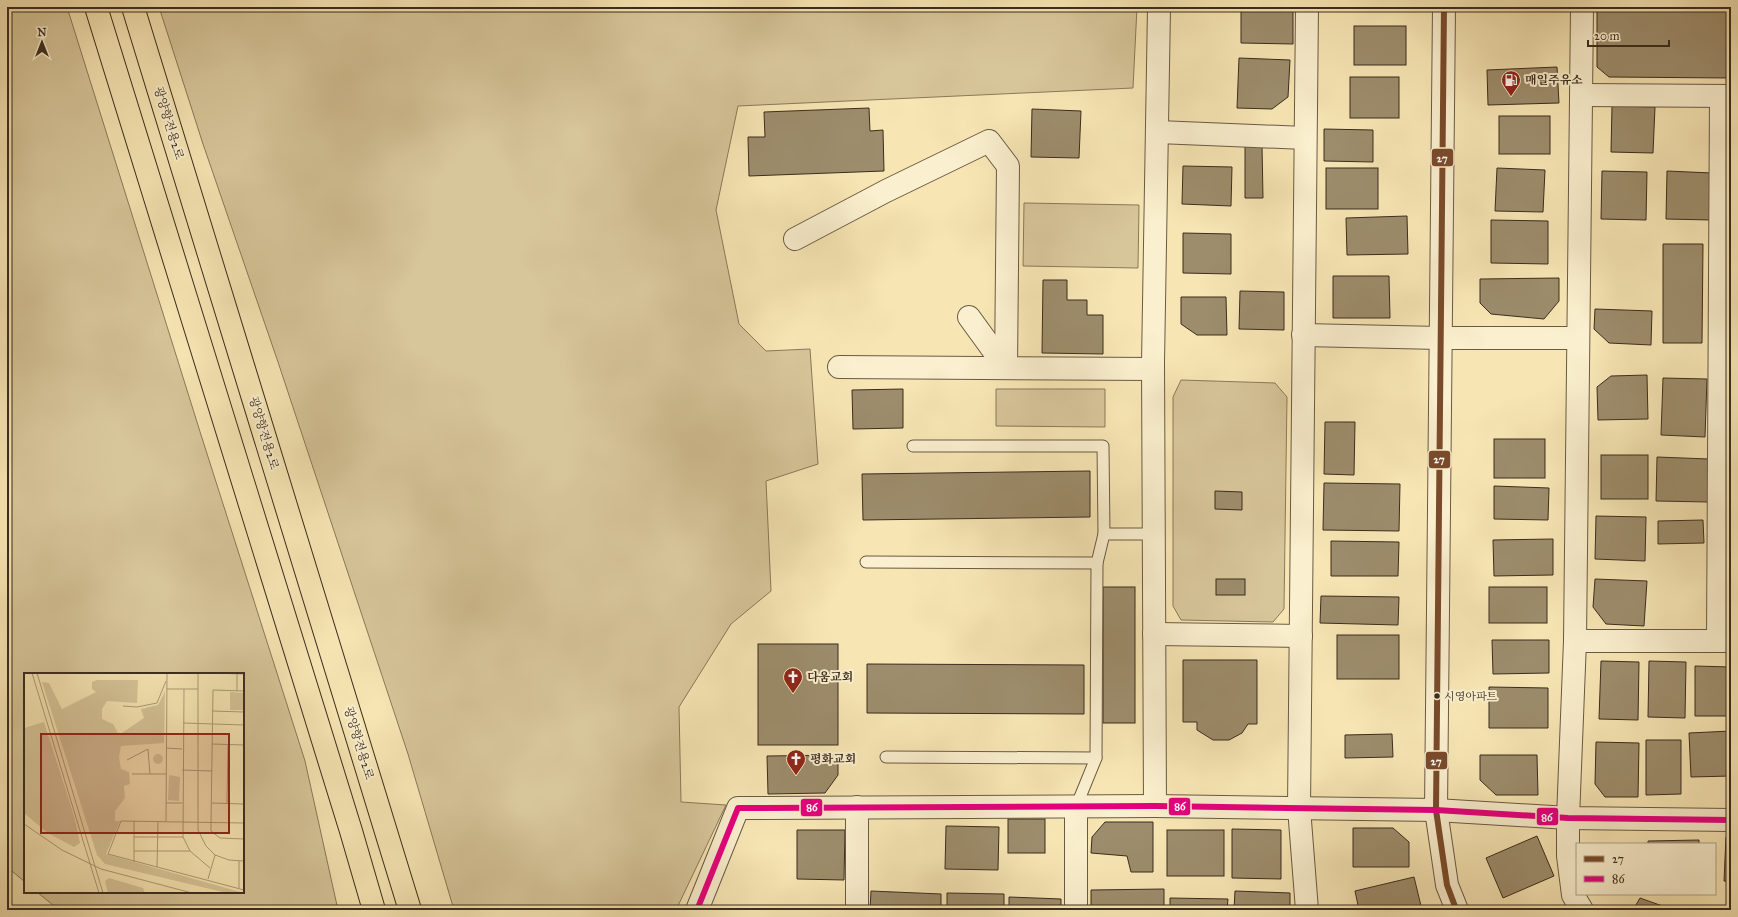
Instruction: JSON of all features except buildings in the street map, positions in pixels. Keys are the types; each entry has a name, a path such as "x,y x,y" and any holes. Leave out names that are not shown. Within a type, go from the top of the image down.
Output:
{"highway":[{"path":"96,7 351,831 374,910"},
{"name":"광양항전용2로","path":"133,7 410,910"}],"street":[{"path":"1155,806 1153,369 1159,7"},
{"path":"1307,7 1302,335 1299,808 1307,910"},
{"path":"1444,7 1436,810 1447,885 1456,910"},
{"path":"1582,7 1575,641 1568,818 1568,856 1573,895 1582,910"},
{"path":"1575,641 1724,641 1726,96 1582,95"},
{"path":"1158,132 1305,138"},
{"path":"795,239 886,191 989,141 1008,166 1006,368"},
{"path":"969,317 1006,368"},
{"path":"1302,335 1440,338 1578,338"},
{"path":"839,367 1153,369"},
{"path":"1154,634 1301,636"},
{"path":"697,910 738,808 1155,806 1436,810 1568,818 1731,820"},
{"path":"857,807 857,910"},
{"path":"1076,807 1076,910"}],"lane":[{"path":"913,446 1103,446 1104,534 1097,563 1096,758 1076,807"},
{"path":"1104,534 1154,534"},
{"path":"866,562 1097,563"},
{"path":"886,758 1096,758"}],"shaded area":[{"path":"7,7 67,7 305,761 338,910 59,910 38,893 244,893 244,673 24,673 24,881 7,867"},
{"path":"159,7 1137,7 1133,88 738,106 716,210 739,324 766,351 810,349 818,464 766,481 771,591 731,624 679,707 681,802 726,805 676,910 454,910 408,754 278,362 203,144"},
{"path":"1024,203 1139,205 1138,268 1023,266"},
{"path":"1181,380 1275,383 1287,397 1284,609 1273,622 1181,620 1173,606 1173,397"},
{"path":"996,389 1105,389 1105,427 996,426"}],"transit line":[{"name":"27","path":"1444,7 1436,810 1447,885 1456,909"},
{"name":"86","path":"697,910 738,808 1155,806 1436,810 1568,818 1731,820"}],"place":[{"name":"매일주유소","path":"1511,97"},
{"name":"다움교회","path":"793,694"},
{"name":"시영아파트","path":"1437,696"},
{"name":"평화교회","path":"796,776"}]}
